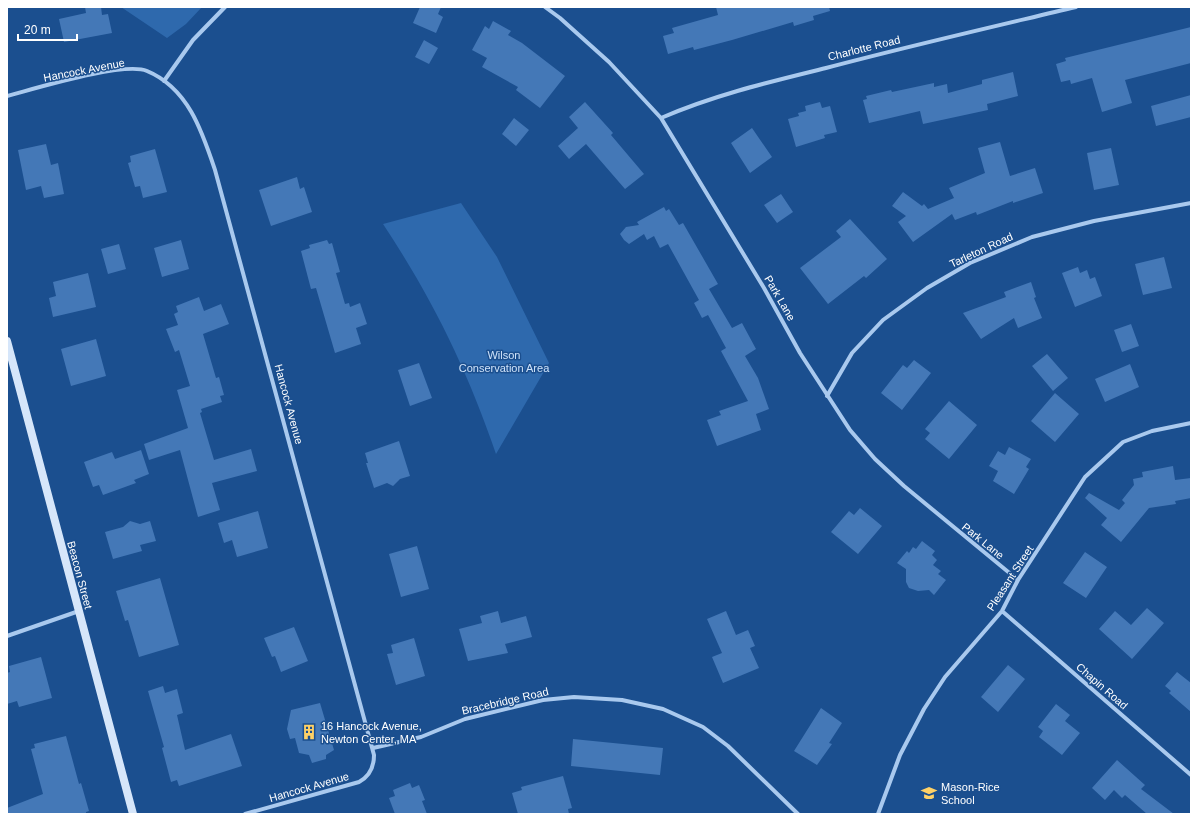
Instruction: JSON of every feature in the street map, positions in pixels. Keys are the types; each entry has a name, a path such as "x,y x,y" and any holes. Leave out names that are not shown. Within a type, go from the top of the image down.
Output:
{"main road":[{"name":"Beacon Street","path":"7,344 133,814"}],"street":[{"path":"164,81 193,40 225,7"},
{"name":"Park Lane","path":"545,7 560,18 609,62 661,118 764,288 827,396 850,430 875,460 936,514 1018,580"},
{"name":"Charlotte Road","path":"661,118 693,104 735,91 909,46 1076,7"},
{"name":"Hancock Avenue","path":"7,96 77,78 124,69 146,70 164,81 179,94 192,114 205,141 220,185 373,748 373,765 368,775 359,782 245,814"},
{"name":"Tarleton Road","path":"827,396 852,353 883,320 927,288 970,263 1039,235 1094,221 1191,203"},
{"name":"Pleasant Street","path":"878,814 900,755 924,709 945,677 1002,611 1018,580 1084,477 1123,442 1152,431 1191,423"},
{"path":"7,636 79,611"},
{"name":"Chapin Road","path":"1002,611 1191,775"},
{"name":"Bracebridge Road","path":"373,748 421,737 464,719 544,700 574,697 622,700 663,709 703,727 728,746 798,814"}],"green space":[{"path":"121,7 202,7 186,24 167,38"},
{"name":"Wilson Conservation Area","path":"461,203 497,257 549,363 496,454 473,393 447,335 417,279 383,224"}],"building":[{"path":"85,7 101,7 102,15 108,14 112,33 64,42 59,19 86,13"},
{"path":"420,7 441,7 438,14 443,17 436,33 413,23"},
{"path":"716,7 829,7 830,11 813,16 814,20 794,26 793,22 694,50 693,47 668,54 663,36 674,33 672,28 718,15"},
{"path":"493,21 511,31 508,35 522,43 565,76 540,108 516,90 518,87 482,67 487,58 472,50 485,26 489,29"},
{"path":"1191,27 1191,63 1125,80 1132,103 1102,112 1092,78 1071,84 1070,80 1061,82 1056,64 1066,61 1065,58"},
{"path":"424,40 438,48 429,64 415,57"},
{"path":"1013,72 1018,96 987,104 988,110 923,124 920,111 869,123 863,100 867,99 866,96 934,83 934,87 947,84 948,93 982,84 982,80"},
{"path":"1191,95 1191,117 1156,126 1151,106"},
{"path":"585,102 613,133 611,135 644,174 625,189 586,144 569,159 558,146 578,128 569,117"},
{"path":"820,102 822,108 830,106 837,132 824,135 825,138 796,147 788,119 799,116 798,113 806,111 805,106"},
{"path":"514,118 529,130 516,146 502,134"},
{"path":"752,128 772,157 750,173 731,143"},
{"path":"1000,142 1010,176 1035,168 1043,193 1013,203 1013,201 977,215 976,212 955,220 952,214 913,242 898,222 906,216 892,206 903,192 922,206 924,204 928,209 954,198 949,188 985,173 978,148"},
{"path":"46,144 51,165 58,163 64,194 44,198 41,186 26,190 18,150"},
{"path":"1111,148 1119,185 1094,190 1087,153"},
{"path":"155,149 167,192 143,198 140,186 135,187 128,163 131,162 130,156"},
{"path":"297,177 300,189 304,187 312,212 271,226 259,190"},
{"path":"781,194 793,212 777,223 764,205"},
{"path":"664,207 666,211 669,209 679,225 683,223 718,284 709,289 732,328 742,323 756,349 745,356 758,378 769,409 756,414 761,430 717,446 707,420 721,415 719,411 748,401 721,351 726,348 708,315 702,318 694,303 699,300 668,244 660,248 654,236 647,240 644,234 629,244 620,234 626,227 639,225 637,222"},
{"path":"850,219 887,259 866,278 864,276 828,304 800,268 841,237 836,231"},
{"path":"181,240 189,269 162,277 154,248"},
{"path":"327,240 329,244 332,243 340,272 336,273 345,304 349,303 350,307 360,303 367,324 356,328 361,344 335,353 316,288 311,289 301,251 310,248 309,245"},
{"path":"119,244 126,269 108,274 101,249"},
{"path":"1164,257 1172,288 1143,295 1135,264"},
{"path":"1078,267 1080,273 1087,270 1090,279 1095,277 1102,296 1075,307 1062,273"},
{"path":"88,273 96,307 53,317 49,298 56,296 53,282"},
{"path":"1031,282 1036,297 1034,298 1042,318 1018,328 1014,318 981,339 963,313 1006,297 1004,292"},
{"path":"199,297 204,311 221,304 229,324 203,334 216,378 219,377 224,395 220,396 222,402 201,409 202,412 200,413 214,460 251,449 257,471 212,483 220,510 198,517 180,450 149,460 144,444 188,428 177,390 190,386 179,350 175,352 166,329 178,325 174,314 178,312 176,306"},
{"path":"1131,324 1139,346 1122,352 1114,330"},
{"path":"96,339 106,376 71,386 61,349"},
{"path":"1047,354 1068,378 1053,391 1032,366"},
{"path":"914,360 931,373 902,410 881,393 903,365 907,368"},
{"path":"419,363 432,398 410,406 398,370"},
{"path":"1130,364 1139,387 1105,402 1095,379"},
{"path":"1055,393 1079,414 1055,442 1031,421"},
{"path":"949,401 977,425 949,459 925,439 930,433 925,429"},
{"path":"399,441 410,476 400,479 393,486 387,483 374,488 366,463 368,463 365,453"},
{"path":"1009,447 1031,459 1026,467 1029,469 1014,494 993,481 998,471 989,466 998,451 1005,455"},
{"path":"141,450 149,474 134,480 136,483 103,495 99,485 93,487 84,462 112,452 115,459"},
{"path":"1173,466 1175,480 1191,478 1191,498 1175,501 1176,504 1149,508 1121,542 1101,525 1107,518 1085,498 1089,493 1119,510 1125,503 1122,500 1134,485 1133,479 1143,477 1142,472"},
{"path":"860,508 882,526 858,554 831,532 849,511 854,515"},
{"path":"258,511 268,548 237,557 232,540 224,543 218,523"},
{"path":"130,521 140,524 150,521 156,541 140,545 142,551 113,559 105,532 123,527"},
{"path":"922,541 935,551 932,555 937,560 933,565 941,571 938,574 946,580 934,595 929,590 918,591 909,588 906,582 906,569 897,563 907,551 909,553 913,547 916,549"},
{"path":"417,546 429,589 401,597 389,554"},
{"path":"1085,552 1107,567 1086,598 1063,583"},
{"path":"160,578 179,645 139,657 128,620 125,621 116,591"},
{"path":"1147,608 1164,623 1132,659 1099,629 1115,611 1131,625"},
{"path":"498,611 501,623 526,616 532,637 505,644 508,653 468,661 459,629 482,623 480,616"},
{"path":"726,611 736,635 748,630 755,646 750,648 759,668 723,683 712,657 722,653 707,619"},
{"path":"294,627 308,661 281,672 275,656 272,657 264,638"},
{"path":"414,638 425,676 396,685 387,654 393,653 391,645"},
{"path":"41,657 52,698 19,707 17,701 7,704 7,673 10,672 9,666"},
{"path":"1008,665 1025,679 998,712 981,697"},
{"path":"1177,672 1191,683 1191,712 1169,693 1171,691 1165,686"},
{"path":"163,686 165,693 177,689 183,713 177,715 185,750 231,734 242,766 179,786 177,780 171,782 162,748 164,747 148,691"},
{"name":"16 Hancock Avenue, Newton Center, MA","path":"320,703 334,750 326,755 326,759 312,763 309,755 299,753 295,738 290,739 287,729 291,710"},
{"path":"1056,704 1070,715 1065,721 1080,733 1062,755 1039,737 1043,731 1038,727"},
{"path":"821,708 842,723 829,743 832,744 817,765 794,751"},
{"path":"66,736 79,784 81,783 89,811 86,812 86,814 7,814 7,808 43,794 31,749 35,748 34,744"},
{"path":"573,739 663,748 660,775 571,766"},
{"path":"1117,760 1145,785 1141,789 1174,814 1147,814 1125,795 1122,798 1114,790 1105,800 1092,788"},
{"path":"563,776 572,808 568,809 569,814 518,814 512,793 522,790 521,787"},
{"path":"410,783 412,788 419,785 425,800 422,801 427,814 395,814 389,798 395,796 393,790"}],"place":[{"name":"16 Hancock Avenue, Newton Center, MA","path":"309,732"},
{"name":"Mason-Rice School","path":"929,793"}]}
